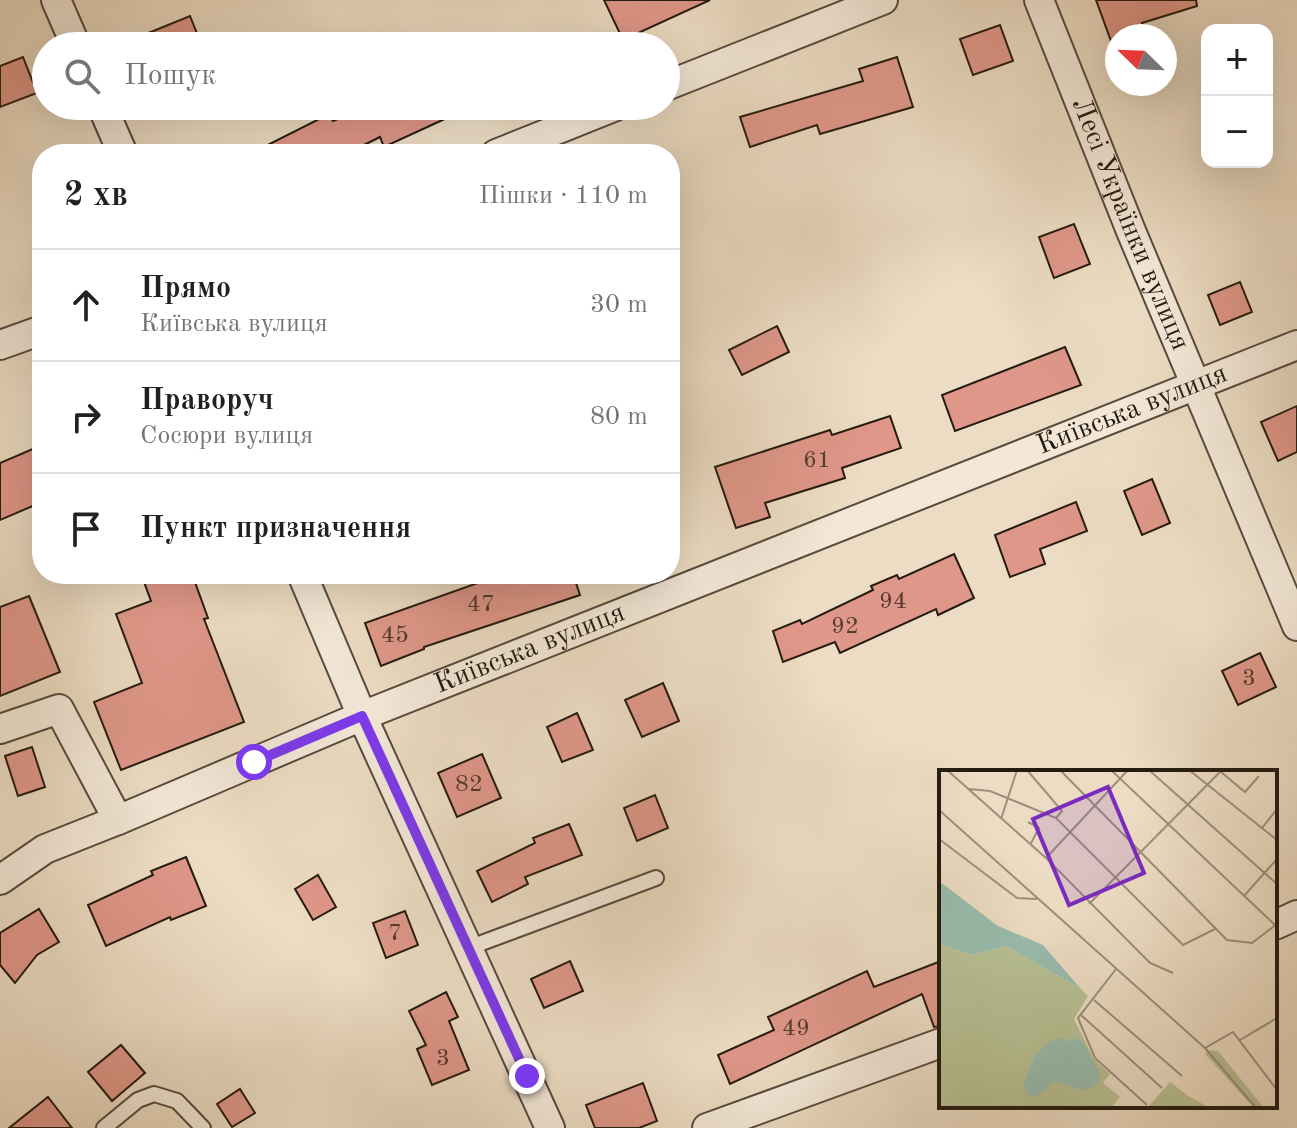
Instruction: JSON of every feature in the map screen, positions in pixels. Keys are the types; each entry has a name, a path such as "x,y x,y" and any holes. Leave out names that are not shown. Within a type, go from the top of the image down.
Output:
{"street":[{"path":"56,0 70,32"},
{"path":"680,80 883,0"},
{"name":"Лесі Українки вулиця","path":"1039,0 1297,626"},
{"path":"108,120 119,144"},
{"path":"521,144 581,120"},
{"path":"0,345 32,334"},
{"name":"Київська вулиця","path":"0,880 45,849 362,716 1297,345"},
{"path":"306,584 362,716 550,1128"},
{"path":"0,729 59,709 118,820"},
{"path":"1277,924 1297,915"},
{"path":"707,1128 939,1044"}],"lane":[{"path":"468,948 656,878"},
{"path":"104,1128 138,1100 154,1094 177,1101 203,1128"}],"building":[{"path":"604,0 710,0 640,32 619,32"},
{"path":"1096,0 1196,0 1197,6 1142,24 1105,25"},
{"path":"190,16 196,32 151,32"},
{"path":"1000,25 1013,61 973,75 960,39"},
{"path":"23,57 32,80 32,95 0,107 0,66"},
{"path":"897,57 913,107 820,134 817,125 750,147 740,117 863,81 859,69"},
{"path":"317,120 443,120 391,144 383,144 380,137 366,144 270,144"},
{"path":"1074,224 1090,264 1054,278 1039,237"},
{"path":"1240,282 1252,312 1220,325 1208,295"},
{"path":"777,326 789,352 742,375 729,350"},
{"path":"1065,347 1081,385 955,431 942,395"},
{"path":"1297,406 1297,452 1278,461 1261,422"},
{"path":"890,416 901,448 842,468 845,478 765,503 770,517 736,528 715,467 830,430 832,435"},
{"path":"32,449 32,506 0,520 0,463"},
{"path":"1152,479 1170,523 1142,535 1124,491"},
{"path":"1076,502 1087,531 1040,549 1045,564 1010,577 995,535"},
{"path":"954,554 974,598 938,615 936,609 840,653 835,642 783,662 773,631 800,620 802,624 873,590 871,586 897,575 899,579"},
{"path":"145,584 196,584 208,618 204,619 244,722 121,770 94,702 142,683 116,614 151,601"},
{"path":"475,584 576,584 580,595 424,647 381,666 365,623"},
{"path":"29,596 60,672 0,696 0,607"},
{"path":"1260,653 1276,687 1238,705 1222,671"},
{"path":"663,683 679,721 642,737 625,700"},
{"path":"577,713 593,750 562,762 547,727"},
{"path":"32,747 45,787 18,796 5,756"},
{"path":"482,754 501,798 457,817 438,773"},
{"path":"655,795 668,828 637,841 624,808"},
{"path":"569,824 582,855 525,877 528,884 492,902 477,871 535,843 533,838"},
{"path":"186,857 206,906 171,920 170,917 106,946 88,905 153,875 151,871"},
{"path":"318,875 336,907 313,920 295,889"},
{"path":"39,909 59,942 37,955 15,983 0,965 0,933"},
{"path":"405,911 418,945 386,958 373,923"},
{"path":"570,961 583,991 544,1008 531,979"},
{"path":"939,962 939,1026 934,1027 922,994 730,1084 718,1055 774,1030 768,1017 867,971 874,987"},
{"path":"446,992 458,1017 449,1021 469,1070 432,1085 417,1049 426,1045 409,1011"},
{"path":"121,1045 145,1073 112,1101 88,1072"},
{"path":"643,1083 657,1121 639,1128 595,1128 586,1105"},
{"path":"240,1089 255,1113 232,1127 217,1104"},
{"path":"48,1097 72,1128 9,1128"}],"route":[{"path":"254,762 362,716 527,1076"}]}
